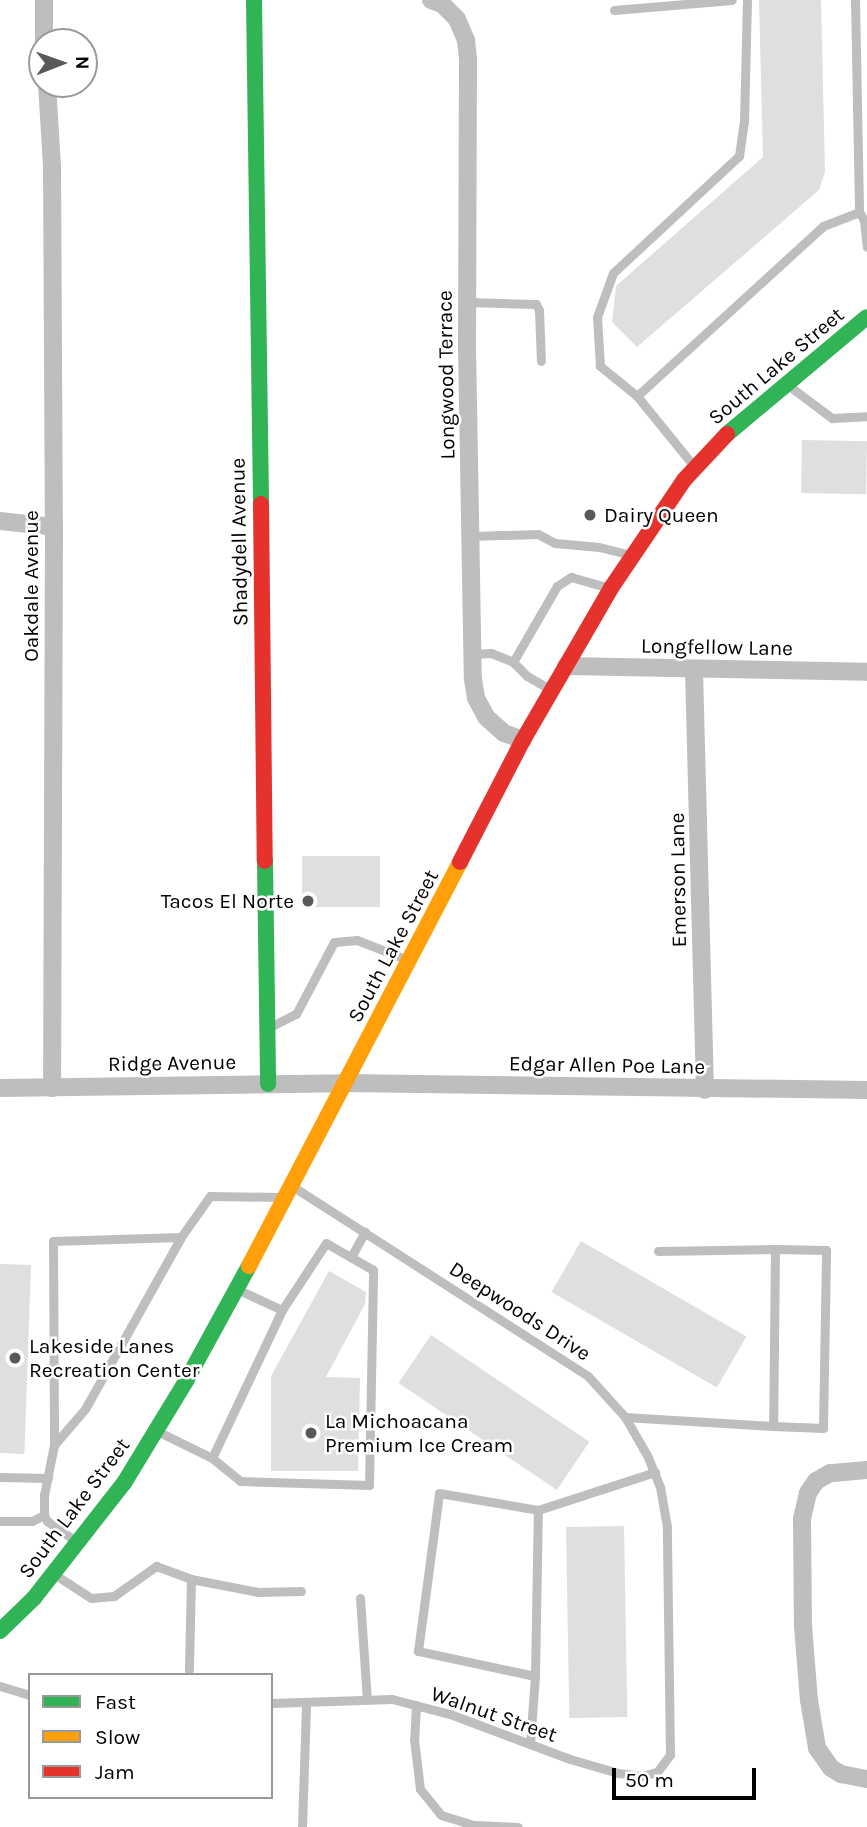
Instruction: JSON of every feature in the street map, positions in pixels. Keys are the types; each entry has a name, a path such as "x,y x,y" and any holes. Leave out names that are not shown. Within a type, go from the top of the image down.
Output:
{"main road":[{"name":"Shadydell Avenue","path":"254,0 268,1084"},
{"name":"South Lake Street","path":"0,1631 34,1598 79,1543 124,1483 157,1430 289,1192 523,740 632,556 696,467 735,425 867,317"}],"street":[{"path":"44,0 44,28"},
{"name":"Longwood Terrace","path":"431,0 442,4 457,19 466,40 471,536 473,654 477,698 486,717 504,733 523,740"},
{"name":"Oakdale Avenue","path":"48,98 52,165 54,527 52,1088"},
{"path":"0,521 54,527"},
{"name":"Longfellow Lane","path":"566,666 867,672"},
{"name":"Emerson Lane","path":"694,670 705,1090"},
{"name":"Ridge Avenue","path":"0,1088 345,1083"},
{"name":"Edgar Allen Poe Lane","path":"345,1083 705,1090 867,1090"},
{"path":"867,1470 830,1473 816,1481 808,1493 802,1518 803,1626 809,1700 817,1748 831,1768 849,1776 867,1779"}],"lane":[{"path":"614,10 732,0"},
{"path":"696,467 637,396 600,366 597,317 613,272 739,156 744,122 747,0"},
{"path":"856,0 863,218 867,247"},
{"path":"637,396 823,226 863,218"},
{"path":"468,302 536,304 539,310 541,362"},
{"path":"785,383 832,418 867,416"},
{"path":"471,536 538,534 555,543 599,547 632,556"},
{"path":"513,662 557,586 570,577 611,588"},
{"path":"473,654 491,653 513,662 527,676 552,690"},
{"path":"267,1028 296,1014 334,942 356,940 409,960"},
{"path":"54,1445 85,1409 181,1237 210,1196 289,1192"},
{"name":"Deepwoods Drive","path":"289,1192 365,1232 588,1376 625,1417 654,1472 667,1527 670,1730"},
{"path":"351,1258 365,1232"},
{"path":"79,1543 47,1521 44,1515 54,1445 52,1241 181,1237"},
{"path":"157,1430 212,1458 240,1481 369,1485 373,1270 326,1243 282,1310 212,1458"},
{"path":"773,1426 775,1249"},
{"path":"625,1417 823,1428 826,1250 658,1251"},
{"path":"237,1289 282,1310"},
{"path":"535,1676 418,1651 439,1493 538,1510 654,1472"},
{"path":"0,1477 48,1478"},
{"path":"530,1744 535,1676 538,1510"},
{"path":"0,1521 32,1521 44,1515"},
{"path":"53,1573 91,1598 114,1596 156,1566 191,1579 258,1592 301,1591"},
{"path":"189,1670 191,1579"},
{"path":"360,1598 367,1700"},
{"path":"0,1686 28,1694"},
{"name":"Walnut Street","path":"273,1703 392,1699 450,1714 618,1773 642,1776 663,1768 670,1755 670,1730"},
{"path":"302,1827 306,1704"},
{"path":"416,1705 414,1740 421,1789 442,1815 473,1825 518,1827"}],"building":[{"path":"759,0 821,0 825,172 819,190 637,347 612,322 616,286 763,157"},
{"path":"802,440 867,441 866,494 801,493"},
{"path":"302,856 380,856 380,907 302,907"},
{"path":"581,1241 746,1336 717,1388 552,1292"},
{"name":"Lakeside Lanes Recreation Center","path":"0,1264 31,1265 24,1454 0,1453"},
{"path":"329,1271 366,1292 365,1304 326,1377 360,1378 358,1471 271,1471 271,1376"},
{"path":"431,1335 589,1442 557,1490 399,1383"},
{"path":"624,1526 627,1717 569,1718 566,1527"}],"traffic: fast":[{"path":"254,0 261,504"},
{"path":"727,434 867,317"},
{"path":"265,861 268,1084"},
{"path":"0,1631 34,1598 124,1483 186,1381 249,1266"}],"traffic: slow":[{"path":"249,1266 460,862"}],"traffic: jam":[{"path":"460,862 523,740 611,588 684,480 727,434"},
{"path":"261,504 265,861"}],"place":[{"name":"Dairy Queen","path":"590,515"},
{"name":"Tacos El Norte","path":"308,901"},
{"name":"Lakeside Lanes Recreation Center","path":"15,1358"},
{"name":"La Michoacana Premium Ice Cream","path":"311,1433"}]}
